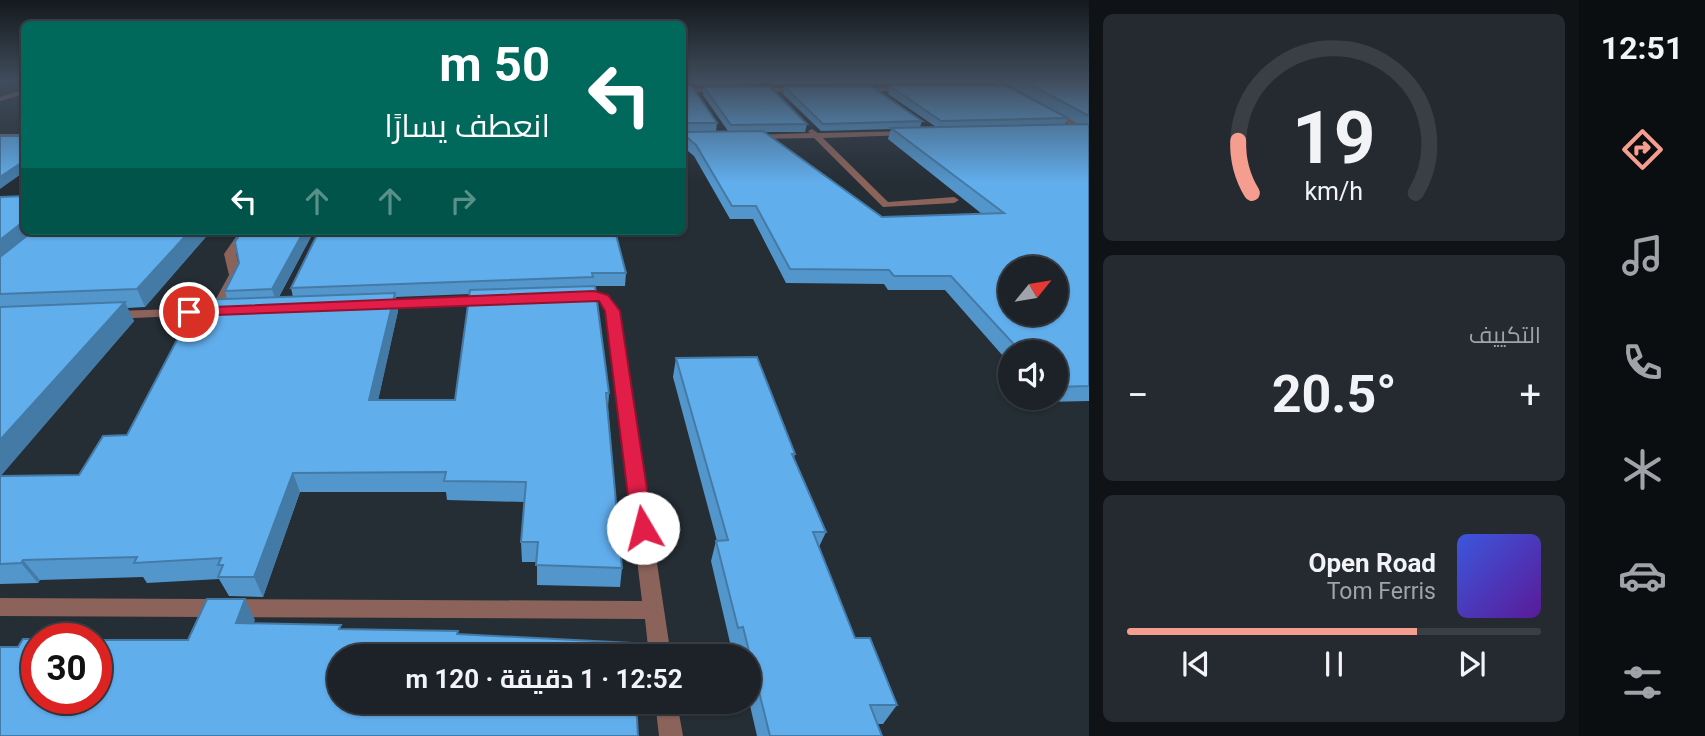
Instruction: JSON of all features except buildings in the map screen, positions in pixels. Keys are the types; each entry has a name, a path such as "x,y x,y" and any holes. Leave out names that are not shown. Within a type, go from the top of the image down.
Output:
{"street":[{"path":"1055,114 1087,131"},
{"path":"807,126 886,205 954,200"},
{"path":"1057,130 1087,131"},
{"path":"739,137 922,133"},
{"path":"0,136 21,136"},
{"path":"94,316 223,311 235,275 230,254 242,235"},
{"path":"566,297 604,298 612,311 658,644"},
{"path":"363,305 498,300"},
{"path":"0,607 654,610"},
{"path":"668,714 671,736"}],"route":[{"path":"189,312 594,296 604,298 612,311 643,528"}]}
